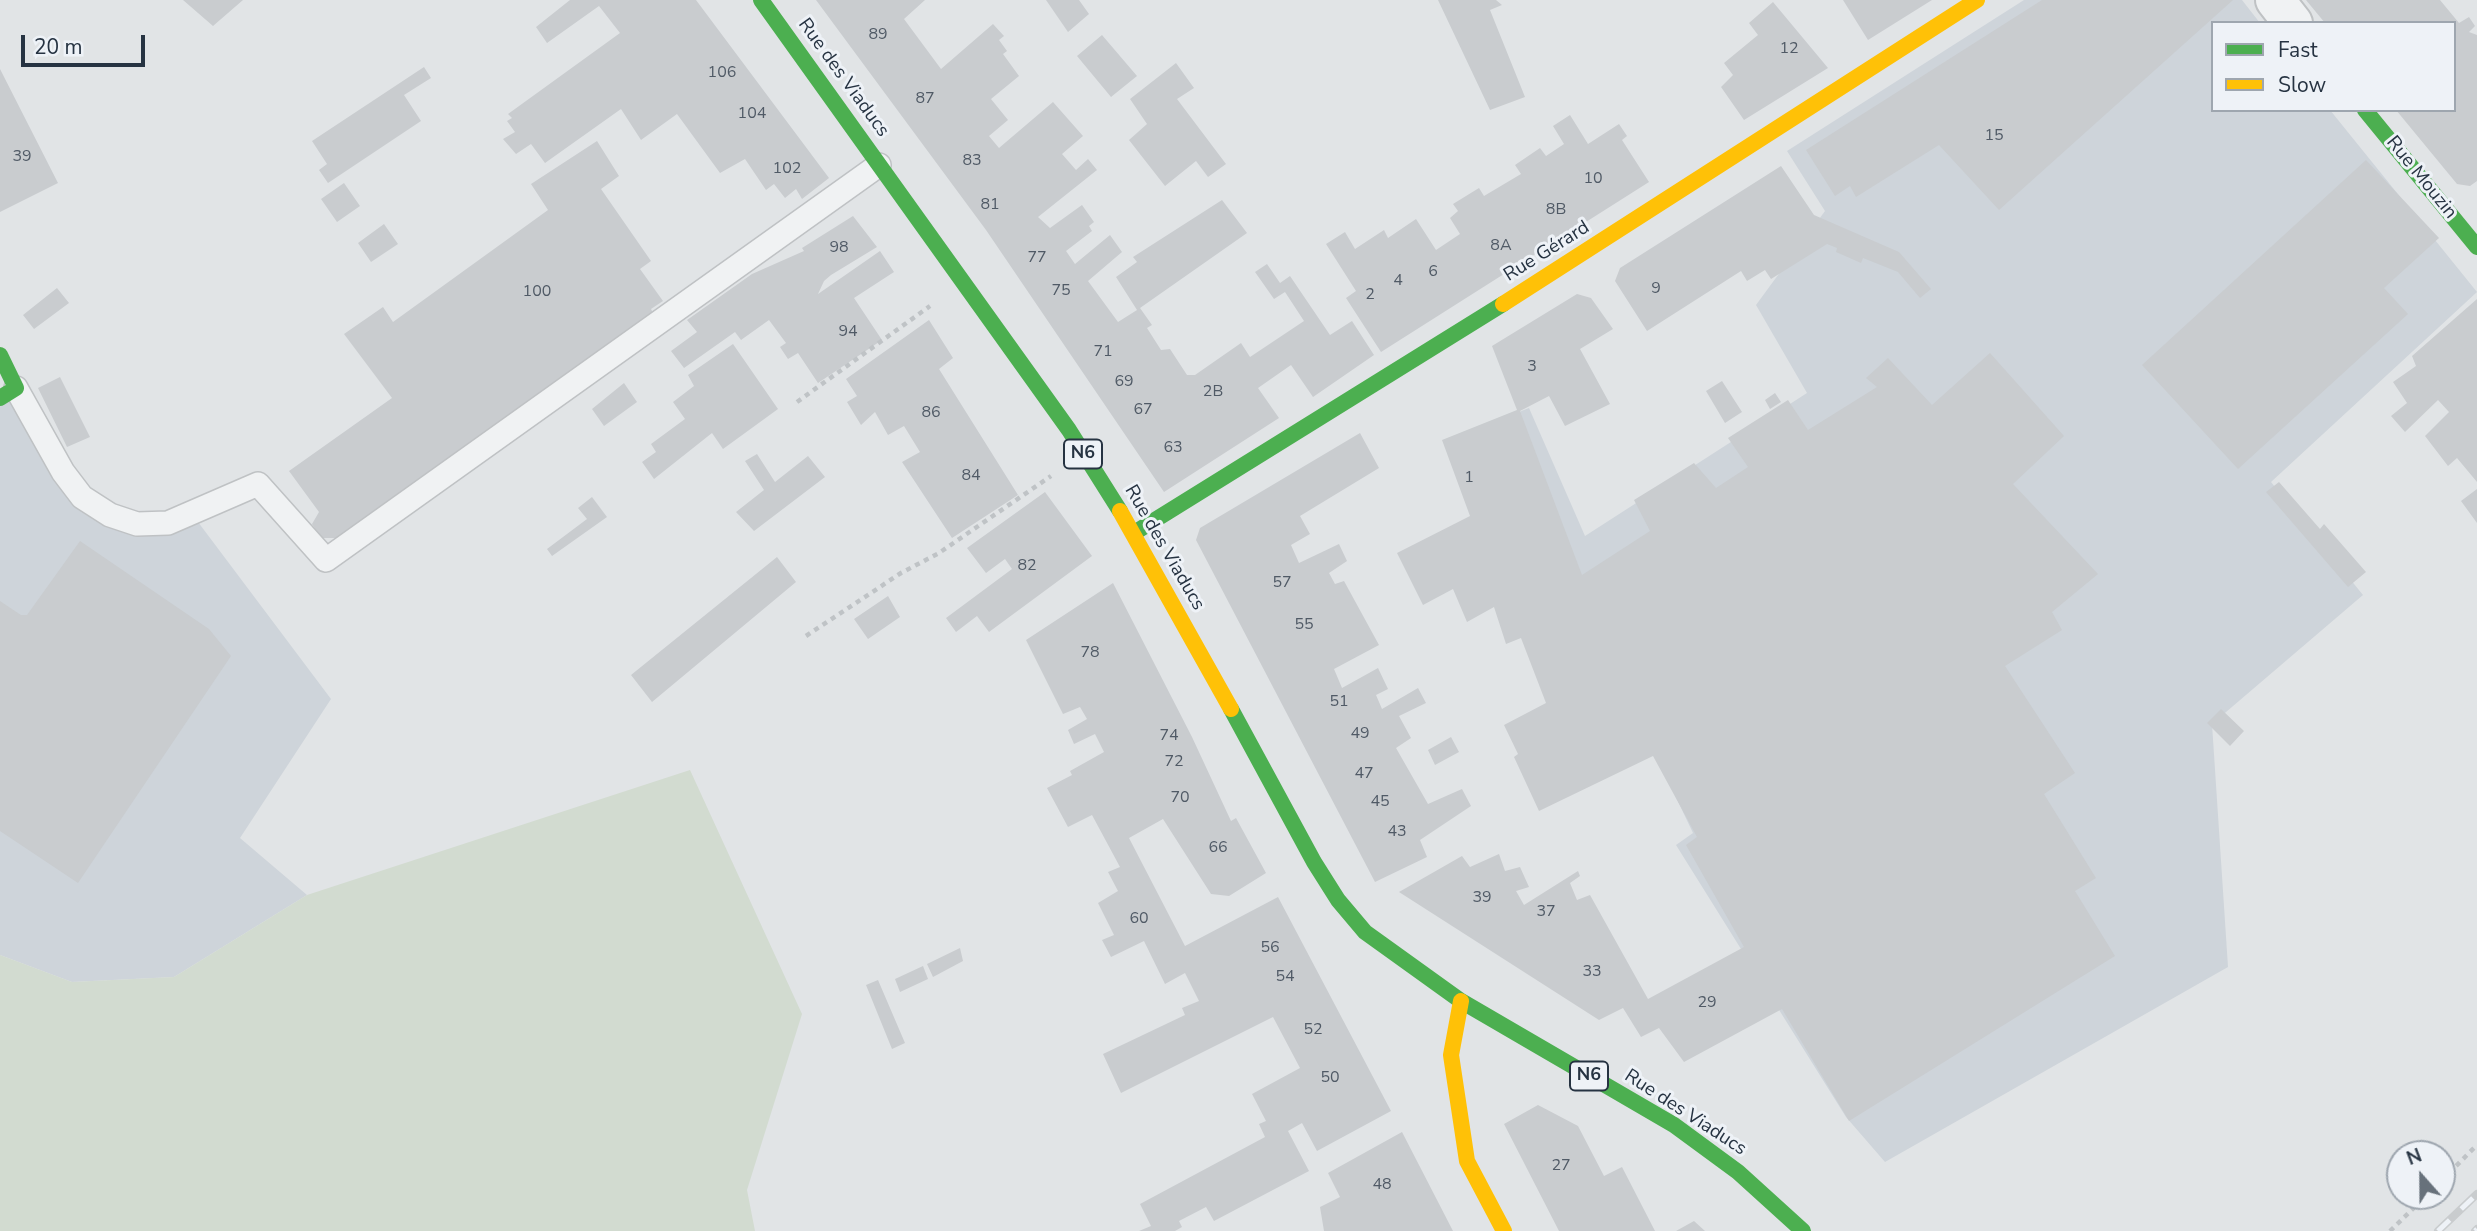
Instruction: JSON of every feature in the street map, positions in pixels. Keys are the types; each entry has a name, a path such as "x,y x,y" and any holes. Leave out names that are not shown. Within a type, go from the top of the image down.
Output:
{"main road":[{"name":"Rue des Viaducs","path":"761,0 964,282 1083,454 1134,533 1314,862 1338,900 1365,932 1461,1001 1674,1125 1738,1172 1803,1231"},
{"name":"Rue Gérard","path":"1134,533 1590,250 1977,0"},
{"name":"Rue Mouzin","path":"2367,112 2477,247"},
{"path":"0,355 8,393"},
{"path":"1461,1001 1451,1055 1468,1161 1504,1231"}],"street":[{"path":"2275,0 2292,21"}],"lane":[{"path":"8,393 82,497 110,515 137,524 168,523 258,484 326,560 879,165"}],"path":[{"path":"797,402 964,282"},
{"path":"806,636 901,573 939,553 1083,454"},
{"path":"2456,1166 2477,1145"},
{"path":"2390,1231 2412,1210"}],"shaded area":[{"path":"2024,0 2242,0 2258,21 2211,21 2211,112 2332,112 2477,292 2271,482 2363,595 2212,724 2228,967 1885,1162 1846,1117 1676,845 1693,833 1643,728 1468,432 1529,408 1585,536 1807,393 1756,305 1825,211 1787,151"},
{"path":"0,398 28,410 110,515 192,514 331,699 240,838 307,895 174,977 72,982 0,955"},
{"path":"690,770 802,1014 747,1190 755,1231 0,1231 0,955 72,982 174,977 307,895"}],"building":[{"path":"183,0 243,0 213,26"},
{"path":"570,0 696,0 829,178 802,199 796,189 785,198 774,184 766,190 745,159 720,173 677,114 641,140 621,109 545,163 531,144 516,154 503,139 515,132 507,121 512,118 508,114 620,33 599,6 547,43 536,27"},
{"path":"816,0 925,0 904,19 941,69 993,24 1004,36 999,40 1007,51 1003,54 1019,76 991,99 1008,120 989,136 999,148 1053,102 1083,136 1062,154 1076,170 1088,159 1097,170 1038,217 1050,228 1082,205 1094,222 1089,226 1092,231 1066,251 1075,264 1110,235 1122,252 1088,281 1118,322 1137,310 1116,277 1137,262 1133,257 1222,200 1247,233 1140,308 1152,325 1147,328 1161,350 1170,349 1187,375 1195,375 1241,343 1250,357 1304,321 1285,292 1274,299 1255,272 1267,264 1280,283 1290,276 1330,335 1352,321 1374,355 1313,397 1291,365 1258,388 1279,418 1164,492 986,230"},
{"path":"1046,0 1079,0 1089,14 1068,32"},
{"path":"1438,0 1496,0 1502,5 1490,10 1525,97 1490,110"},
{"path":"1843,0 1932,0 1868,40"},
{"path":"2042,0 2233,0 1999,210 1939,145 1856,197 1850,186 1835,196 1806,150"},
{"path":"2306,0 2440,0 2459,23 2469,17 2475,26 2469,32 2477,35 2477,181 2470,186 2457,184 2398,112 2456,112 2456,21 2323,21"},
{"path":"1773,2 1828,68 1744,120 1721,87 1733,75 1724,63 1758,35 1749,23"},
{"path":"1102,35 1137,76 1111,97 1077,56"},
{"path":"1176,63 1194,88 1177,99 1226,164 1208,177 1196,161 1165,186 1129,140 1147,124 1130,99"},
{"path":"424,67 431,78 404,95 421,121 328,183 319,170 327,164 312,141"},
{"path":"0,69 58,183 0,212"},
{"path":"1570,115 1588,144 1619,124 1627,136 1622,140 1649,182 1381,352 1346,298 1356,291 1326,244 1345,232 1355,249 1384,230 1388,238 1416,219 1436,250 1460,234 1450,218 1458,211 1453,204 1479,188 1484,196 1521,174 1515,165 1540,148 1546,156 1564,144 1553,126"},
{"path":"597,141 619,176 601,189 651,261 640,269 663,301 651,309 653,313 337,538 321,538 312,524 319,512 289,471 392,398 344,334 383,307 393,322 548,210 531,184"},
{"path":"2366,160 2439,238 2384,288 2408,314 2238,469 2142,365"},
{"path":"1781,166 1814,215 1899,252 1931,289 1920,298 1898,272 1863,258 1861,263 1836,252 1837,248 1827,244 1771,279 1765,270 1747,281 1741,271 1647,331 1615,281 1620,268"},
{"path":"344,183 360,206 337,222 321,199"},
{"path":"853,216 877,247 831,275 824,281 818,294 880,251 894,272 854,298 882,340 818,383 798,353 788,359 780,347 786,343 769,320 741,340 735,332 684,368 671,351 697,332 687,320 752,274 804,251 802,248"},
{"path":"384,224 398,244 371,262 358,243"},
{"path":"57,288 69,303 34,329 23,315"},
{"path":"1577,294 1591,298 1613,329 1580,349 1610,404 1565,426 1549,396 1520,411 1582,575 1650,531 1634,500 1694,463 1716,488 1748,467 1728,438 1788,400 1808,430 1877,387 1866,378 1888,358 1932,405 1990,353 2064,436 2013,484 2098,574 2052,612 2062,630 2005,666 2075,773 2044,794 2096,878 2075,891 2115,956 1849,1121 1782,1009 1684,1062 1659,1028 1641,1037 1623,1008 1599,1020 1399,892 1462,856 1470,867 1499,854 1505,871 1520,867 1529,887 1516,891 1524,905 1578,871 1580,876 1570,883 1577,900 1590,895 1648,999 1744,947 1686,845 1697,837 1653,756 1539,811 1514,757 1518,754 1504,725 1546,703 1521,638 1506,644 1494,607 1467,622 1453,589 1423,605 1397,553 1470,516 1442,440 1517,410 1492,346"},
{"path":"2477,299 2477,482 2457,458 2448,466 2425,436 2449,412 2438,400 2405,432 2391,416 2407,403 2393,382 2416,366 2412,356"},
{"path":"929,320 953,358 939,369 1018,495 952,538 902,462 920,452 904,426 888,435 875,412 861,425 847,402 857,396 846,379"},
{"path":"733,344 778,409 723,449 712,433 654,479 642,462 656,452 651,444 685,419 673,402 694,386 688,375"},
{"path":"60,377 90,437 67,447 38,388"},
{"path":"1722,381 1742,412 1725,423 1706,391"},
{"path":"624,383 637,402 604,426 592,409"},
{"path":"1775,393 1781,402 1770,409 1765,400"},
{"path":"1360,433 1379,468 1300,516 1310,534 1291,545 1299,563 1339,544 1347,561 1329,573 1335,584 1344,581 1379,645 1334,669 1342,688 1378,668 1388,689 1376,695 1382,709 1418,688 1426,703 1399,716 1411,738 1396,748 1428,804 1462,789 1471,806 1420,840 1427,857 1375,882 1196,540 1200,528"},
{"path":"757,454 775,482 808,456 825,477 754,531 736,512 764,490 745,461"},
{"path":"2279,482 2320,529 2324,524 2366,572 2348,587 2266,492"},
{"path":"2477,489 2477,523 2461,501"},
{"path":"1045,492 1092,556 989,632 977,616 956,632 946,618 1012,569 1005,559 986,573 967,548"},
{"path":"592,497 607,517 552,556 547,549 587,519 578,508"},
{"path":"80,541 209,629 231,656 78,883 0,831 0,601 21,615 27,615"},
{"path":"777,557 796,582 652,702 631,675"},
{"path":"1113,583 1192,737 1231,821 1236,818 1266,873 1229,896 1211,894 1163,819 1129,838 1185,946 1278,897 1391,1111 1317,1151 1302,1123 1288,1131 1309,1171 1214,1221 1206,1207 1179,1221 1182,1227 1175,1231 1139,1231 1151,1226 1140,1204 1265,1137 1259,1124 1266,1121 1252,1094 1300,1068 1273,1017 1121,1093 1103,1054 1185,1015 1182,1008 1199,1001 1185,973 1165,984 1144,941 1111,957 1102,940 1114,935 1098,903 1118,891 1108,872 1120,867 1092,815 1068,827 1047,788 1072,775 1070,771 1104,752 1095,734 1074,744 1068,730 1087,719 1080,707 1063,714 1026,640"},
{"path":"888,596 900,617 868,639 854,619"},
{"path":"2221,709 2244,731 2230,746 2207,723"},
{"path":"1451,737 1459,752 1435,765 1428,750"},
{"path":"960,948 963,961 933,977 927,964"},
{"path":"923,966 928,979 900,992 895,979"},
{"path":"878,980 905,1043 892,1049 866,985"},
{"path":"1538,1105 1578,1126 1604,1176 1622,1167 1655,1231 1559,1231 1504,1124"},
{"path":"1402,1132 1453,1231 1324,1231 1320,1207 1340,1197 1328,1173"},
{"path":"1694,1221 1705,1231 1676,1231"}],"railway":[{"path":"2438,1231 2477,1194"}],"traffic: fast":[{"path":"761,0 1069,430 1120,511"},
{"path":"2367,112 2477,247"},
{"path":"1134,533 1503,304"},
{"path":"0,355 16,388 0,398"},
{"path":"1231,709 1314,862 1338,900 1365,932 1461,1001 1674,1125 1738,1172 1803,1231"}],"traffic: slow":[{"path":"1503,304 1977,0"},
{"path":"1120,511 1231,709"},
{"path":"1461,1001 1451,1055 1467,1161 1504,1231"}]}
